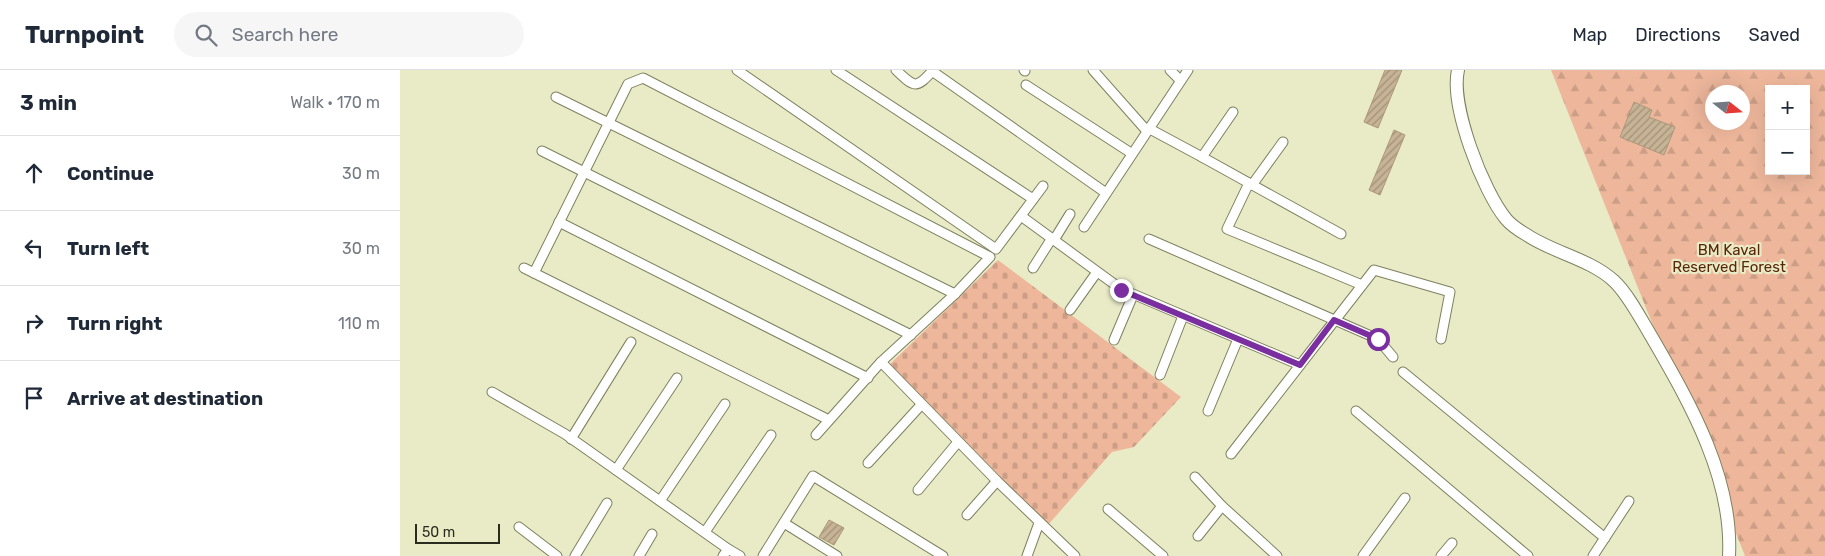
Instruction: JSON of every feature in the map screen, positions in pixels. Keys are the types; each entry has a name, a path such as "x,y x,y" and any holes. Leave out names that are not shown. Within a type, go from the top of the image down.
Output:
{"main road":[{"path":"1458,70 1460,111 1472,154 1492,197 1507,220 1528,236 1583,262 1614,281 1640,316 1664,359 1700,426 1718,478 1727,521 1729,556"}],"street":[{"path":"737,70 996,249 1042,186"},
{"path":"836,70 1033,199"},
{"path":"896,70 909,82 918,85 933,70 1106,193"},
{"path":"1093,70 1147,129 1202,157 1340,234"},
{"path":"1170,70 1180,80"},
{"path":"1084,227 1147,129 1188,70"},
{"path":"534,273 628,84 643,78 990,257 955,294 882,362 816,435"},
{"path":"1026,85 1132,153"},
{"path":"556,97 955,294"},
{"path":"1202,157 1233,112"},
{"path":"1283,142 1251,184 1227,229 1362,285"},
{"path":"542,152 911,335"},
{"path":"1033,268 1070,214"},
{"path":"1021,216 1121,290 1300,365"},
{"path":"559,222 868,378"},
{"path":"1149,240 1378,339 1393,357"},
{"path":"524,268 830,420"},
{"path":"1231,454 1374,270 1450,292 1441,339"},
{"path":"1070,310 1097,272"},
{"path":"1114,340 1134,295"},
{"path":"1160,375 1183,316"},
{"path":"1208,411 1238,339"},
{"path":"571,439 631,342"},
{"path":"882,362 958,442 1075,556"},
{"path":"1403,372 1605,538"},
{"path":"616,470 676,378"},
{"path":"492,392 571,439 705,532 725,552 740,556"},
{"path":"660,501 725,404"},
{"path":"868,463 921,404"},
{"path":"1356,411 1528,556"},
{"path":"705,532 771,435"},
{"path":"918,490 958,442"},
{"path":"763,556 813,476 943,556"},
{"path":"1195,476 1222,506 1277,556"},
{"path":"967,516 997,481"},
{"path":"1363,556 1404,498"},
{"path":"1593,556 1629,501"},
{"path":"575,556 608,504"},
{"path":"1198,536 1222,506"},
{"path":"1108,509 1163,556"},
{"path":"784,523 838,556"},
{"path":"1026,556 1040,523"},
{"path":"519,527 557,556"},
{"path":"639,556 652,534"},
{"path":"1441,556 1452,543"}],"green space":[{"name":"BM Kaval Reserved Forest","path":"1551,70 1825,70 1825,556 1745,556"},
{"path":"998,260 1181,397 1134,447 1112,452 1048,525 890,364"}],"building":[{"path":"1385,70 1402,70 1378,128 1364,122"},
{"path":"1634,102 1652,110 1649,117 1675,127 1664,155 1620,137"},
{"path":"1394,130 1405,135 1380,195 1369,190"},
{"path":"829,520 844,528 834,545 819,537"}],"route":[{"path":"1121,290 1300,365 1334,320 1378,339"}]}
